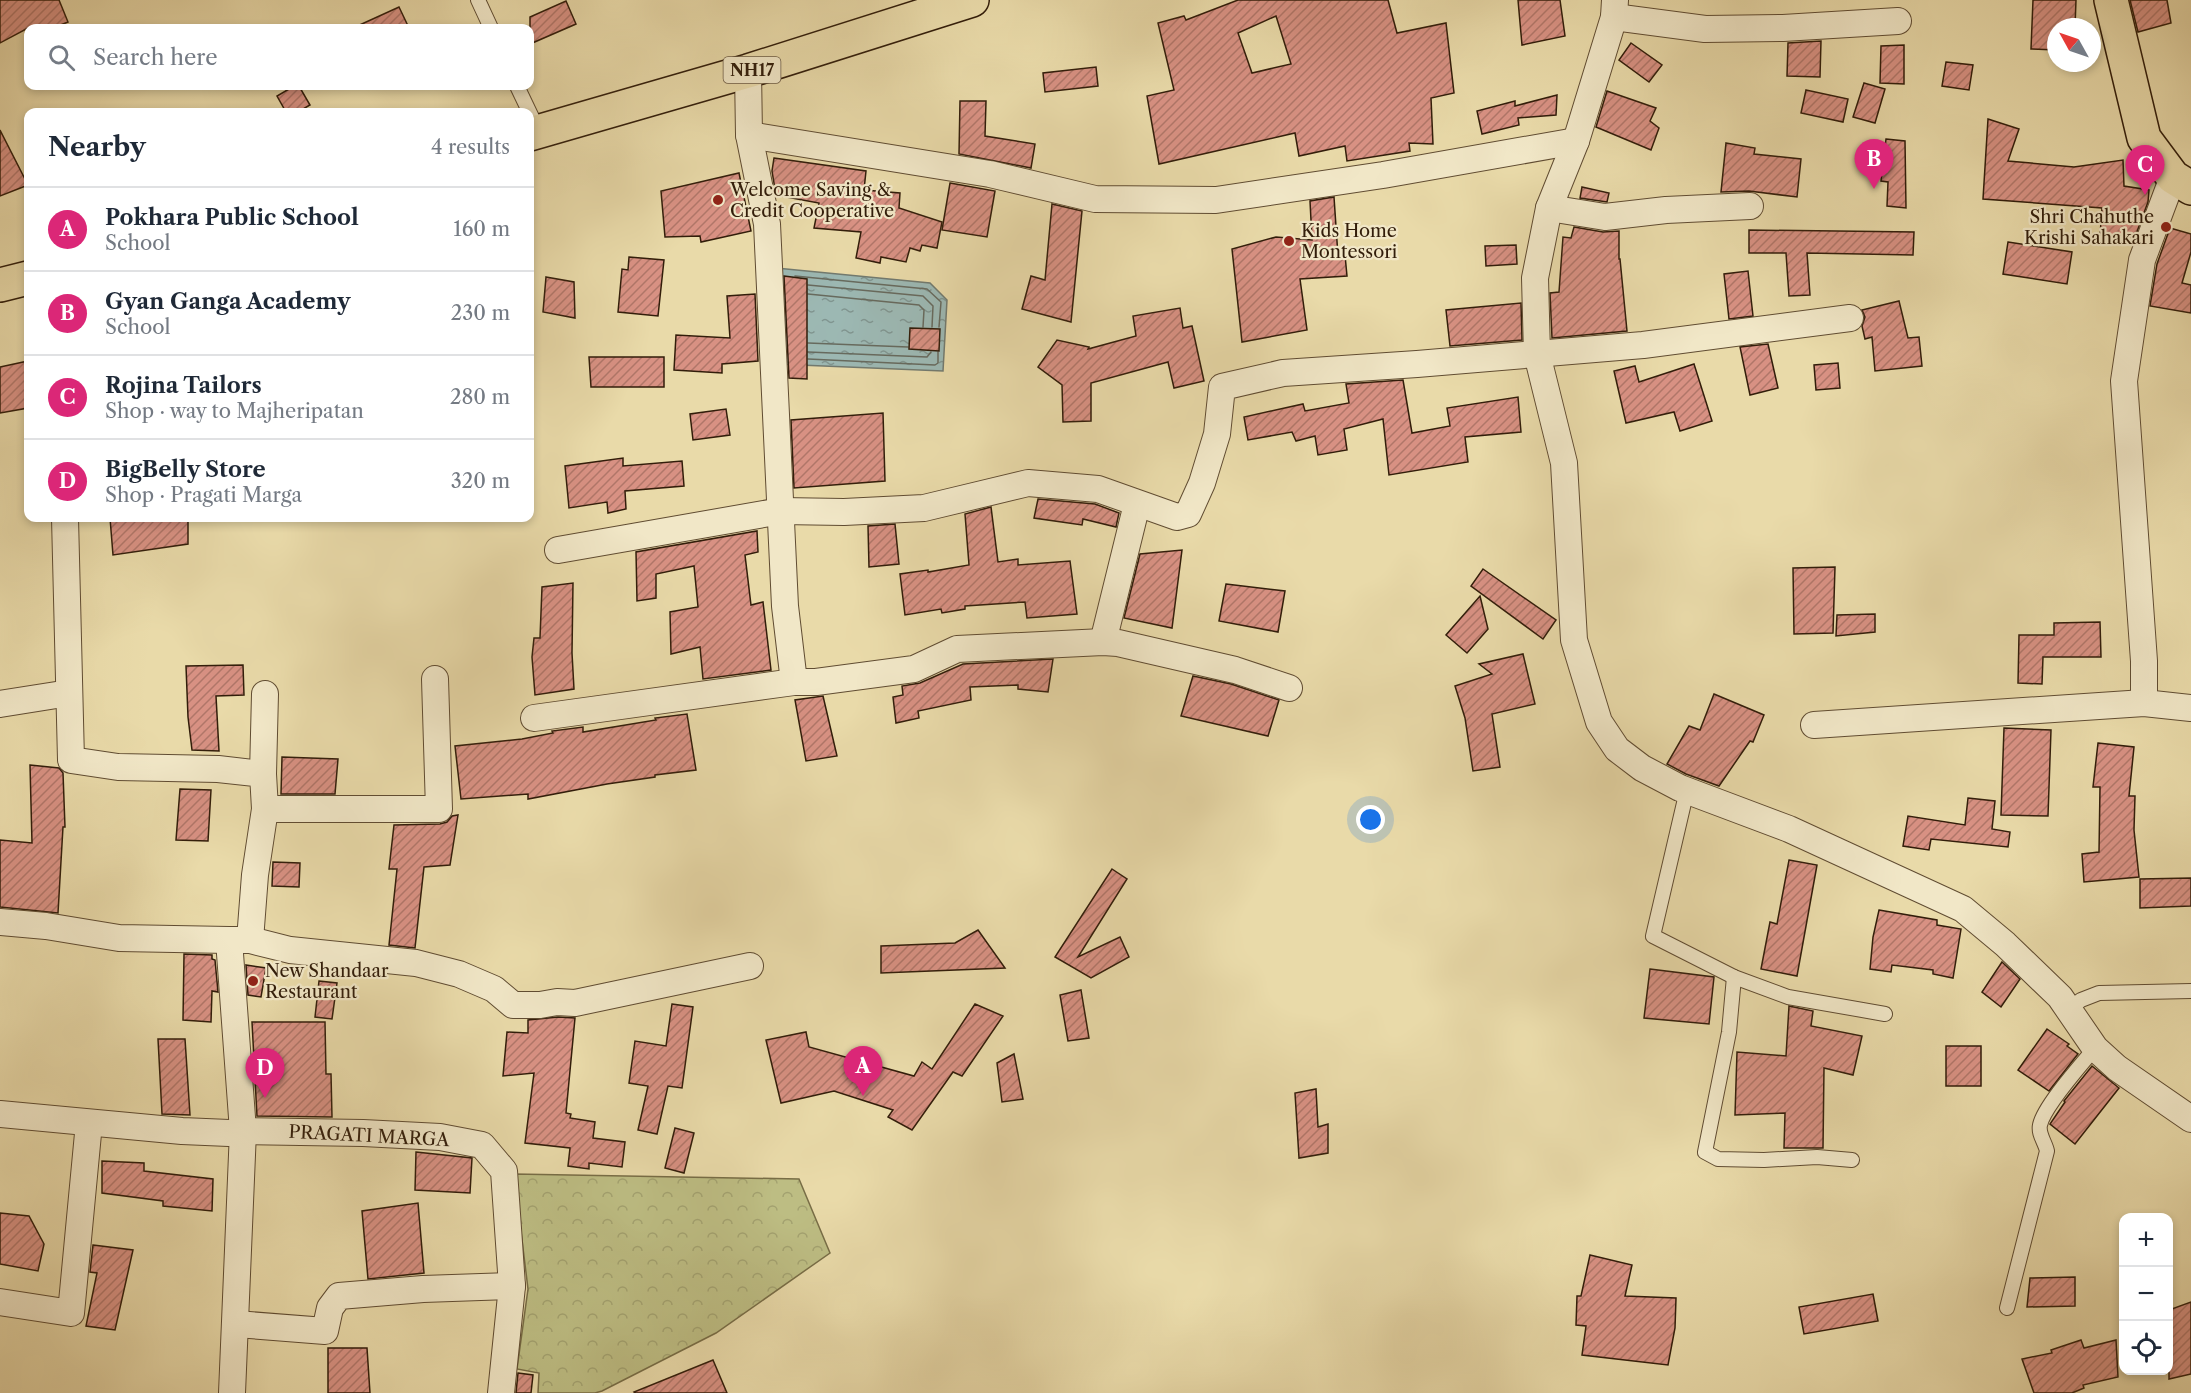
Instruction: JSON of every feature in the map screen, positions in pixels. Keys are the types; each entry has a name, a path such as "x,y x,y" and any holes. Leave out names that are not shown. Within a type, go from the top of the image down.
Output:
{"main road":[{"name":"NH17","path":"534,133 748,71 972,0"},
{"path":"2111,0 2144,138 2182,182"},
{"path":"0,285 24,279"}],"street":[{"path":"1898,21 1783,28 1706,29 1614,9 1576,141 1549,208 1535,278 1537,354 1564,463 1574,640 1599,722 1617,749 1642,768 1687,790 1789,829 1963,909 2060,997 2095,1048 2117,1068 2191,1119"},
{"path":"748,71 749,135 767,224 785,606 794,682"},
{"path":"749,135 990,174 1095,199 1216,200 1383,175 1576,141"},
{"path":"2144,702 2144,661 2124,381 2142,260 2182,182"},
{"path":"1549,208 1605,217 1666,210 1750,206"},
{"path":"558,550 781,511 844,512 924,508 1028,483 1098,489 1177,517 1188,514 1202,483 1218,434 1222,387 1283,373 1643,345 1850,318"},
{"path":"1103,642 1137,504"},
{"path":"65,522 71,760 118,767 218,769 264,774"},
{"path":"534,718 794,682 816,682 914,669 957,649 1103,642 1235,670 1289,688"},
{"path":"265,809 439,809 435,679"},
{"path":"0,704 69,693"},
{"path":"232,1393 243,1131 239,940 255,876 265,809 265,694"},
{"path":"1814,725 2144,702 2191,708"},
{"path":"0,921 119,938 239,940 290,950 416,963 459,974 494,989 513,1005 575,1003 750,966"},
{"name":"PRAGATI MARGA","path":"0,1114 182,1131 363,1133 440,1137 482,1145 504,1171 512,1286 501,1393"},
{"path":"0,1302 71,1313 89,1123"},
{"path":"236,1324 325,1331 330,1308 339,1296 423,1289 512,1286"}],"lane":[{"path":"478,0 489,24"},
{"path":"519,90 525,108"},
{"path":"1687,790 1653,936 1734,977 1788,997 1885,1014"},
{"path":"1734,977 1729,1032 1705,1152 1719,1159 1764,1160 1817,1157 1852,1160"},
{"path":"2067,1010 2081,1000 2099,993 2191,991"},
{"path":"2007,1308 2047,1152 2045,1141 2040,1135 2040,1125 2048,1108 2095,1048"}],"green space":[{"path":"514,1174 799,1179 830,1253 716,1333 602,1391 538,1393 539,1373 517,1369 528,1289"}],"water":[{"path":"776,268 930,283 947,300 943,371 776,364"}],"building":[{"path":"0,0 59,0 68,22 24,24 24,30 0,43"},
{"path":"1238,0 1388,0 1397,33 1446,23 1454,93 1431,98 1433,144 1409,143 1410,151 1347,161 1345,146 1299,156 1295,133 1159,164 1147,96 1174,90 1158,23 1184,16 1186,20","holes":["1276,16 1291,64 1252,73 1238,33"]},
{"path":"1518,0 1560,0 1565,36 1522,45"},
{"path":"2033,0 2076,0 2075,18 2047,18 2047,50 2031,49"},
{"path":"2130,0 2167,0 2171,23 2138,32"},
{"path":"566,1 576,24 534,42 534,24 530,24 530,17"},
{"path":"399,7 407,24 362,24"},
{"path":"1821,41 1820,77 1787,76 1788,43"},
{"path":"1631,43 1662,65 1649,82 1619,60"},
{"path":"1904,45 1904,84 1880,83 1881,46"},
{"path":"1946,62 1973,65 1969,90 1942,86"},
{"path":"1096,67 1098,86 1045,92 1043,73"},
{"path":"1864,83 1885,89 1875,123 1853,117"},
{"path":"287,90 301,90 310,105 305,108 284,108 277,96"},
{"path":"1806,90 1848,99 1843,122 1801,113"},
{"path":"1607,91 1656,108 1650,121 1659,128 1651,150 1596,127"},
{"path":"1557,95 1556,115 1518,118 1519,125 1482,134 1477,111 1515,101 1515,106"},
{"path":"960,101 986,101 985,136 1035,144 1031,168 959,154"},
{"path":"1988,119 2019,129 2008,161 2074,167 2123,160 2124,186 2149,190 2148,202 2135,237 2100,236 2102,208 1983,199"},
{"path":"0,130 24,177 24,187 0,196"},
{"path":"1886,139 1905,141 1906,208 1887,206 1888,182 1881,181"},
{"path":"1726,143 1755,148 1754,154 1801,159 1797,197 1749,191 1721,192"},
{"path":"774,158 866,171 864,190 900,193 899,208 942,222 937,248 922,245 920,251 910,248 906,262 881,257 880,263 856,258 861,232 814,228 819,203 776,195 772,171"},
{"path":"739,173 751,231 701,242 700,236 665,237 661,191"},
{"path":"950,183 995,191 987,237 942,230"},
{"path":"1582,187 1609,193 1607,202 1580,198"},
{"path":"1334,197 1338,256 1345,255 1347,276 1300,279 1307,330 1242,342 1232,249 1276,237 1312,240 1310,201"},
{"path":"1052,204 1082,211 1071,322 1022,309 1031,276 1045,280"},
{"path":"1574,227 1603,232 1619,231 1619,259 1627,331 1552,338 1550,293 1559,292 1563,237 1571,238"},
{"path":"2170,228 2191,234 2191,252 2182,283 2191,285 2191,313 2150,306 2157,264"},
{"path":"1749,230 1914,232 1913,255 1807,253 1810,295 1789,296 1786,253 1749,253"},
{"path":"2008,242 2072,252 2067,284 2003,274"},
{"path":"1516,245 1517,264 1486,266 1485,246"},
{"path":"629,257 664,260 658,316 618,312 622,269 628,270"},
{"path":"1748,271 1753,316 1729,319 1724,274"},
{"path":"784,276 807,279 807,379 789,378"},
{"path":"546,277 574,282 575,318 543,312"},
{"path":"755,294 758,361 722,364 722,373 674,370 676,335 730,338 727,296"},
{"path":"1899,301 1908,338 1919,337 1922,366 1875,371 1872,337 1865,339 1862,326 1865,317 1862,310"},
{"path":"1521,303 1522,340 1450,346 1446,310"},
{"path":"1180,308 1183,328 1192,326 1204,381 1174,388 1168,362 1091,383 1091,421 1063,422 1062,385 1038,367 1057,340 1089,347 1088,349 1136,336 1133,316"},
{"path":"910,328 940,329 939,351 909,349"},
{"path":"1768,344 1778,388 1750,395 1740,347"},
{"path":"589,357 664,357 664,387 591,387"},
{"path":"24,362 24,409 0,413 0,367"},
{"path":"1838,363 1840,388 1816,390 1814,365"},
{"path":"1694,364 1712,421 1680,431 1674,412 1626,423 1614,371 1635,366 1639,382"},
{"path":"1403,380 1412,433 1450,426 1447,408 1518,397 1521,432 1465,437 1468,462 1389,475 1383,419 1344,429 1347,450 1318,455 1315,436 1296,441 1292,432 1248,440 1244,417 1303,404 1305,411 1349,403 1346,384"},
{"path":"726,409 730,435 693,440 690,414"},
{"path":"883,413 885,481 794,488 791,420"},
{"path":"623,458 623,466 682,461 684,486 625,491 626,509 608,513 607,502 569,508 565,466"},
{"path":"1038,499 1095,504 1119,513 1116,527 1083,519 1082,525 1034,518"},
{"path":"991,507 998,562 1018,559 1018,565 1070,561 1077,614 1027,618 1025,602 965,606 965,609 942,613 941,609 905,615 900,574 969,565 965,514"},
{"path":"110,522 188,522 188,544 113,555"},
{"path":"895,524 899,564 869,567 868,526"},
{"path":"757,531 758,552 745,555 751,605 763,602 771,670 703,679 700,647 671,654 670,612 698,607 694,566 656,574 656,598 637,601 636,552"},
{"path":"1182,550 1172,628 1124,618 1140,554"},
{"path":"1835,567 1833,633 1794,634 1793,568"},
{"path":"1483,569 1556,620 1543,639 1471,586"},
{"path":"573,583 574,689 535,695 532,657 534,638 540,638 542,587"},
{"path":"1226,584 1285,591 1278,632 1219,621"},
{"path":"1480,596 1488,629 1467,653 1446,635"},
{"path":"1875,614 1875,632 1836,636 1837,615"},
{"path":"2100,622 2101,657 2043,657 2042,684 2018,683 2019,635 2054,635 2054,623"},
{"path":"1523,654 1535,704 1492,714 1500,767 1473,771 1465,718 1455,686 1492,674 1479,664"},
{"path":"1053,659 1048,692 1018,689 1018,685 970,687 971,700 918,711 919,718 896,723 893,697 903,695 902,686 920,683 963,664"},
{"path":"243,665 244,695 216,696 219,751 192,750 186,666"},
{"path":"1193,676 1231,684 1279,700 1268,736 1181,716"},
{"path":"1714,694 1764,715 1753,742 1750,741 1719,786 1686,774 1667,764 1689,726 1700,730"},
{"path":"823,696 837,756 806,761 795,700"},
{"path":"687,714 696,770 655,775 655,777 528,799 528,794 461,799 455,746 522,739 553,733 552,731 583,727 583,732"},
{"path":"2004,728 2051,730 2048,816 2001,815"},
{"path":"2098,743 2134,747 2129,796 2135,796 2134,830 2139,877 2084,882 2082,854 2099,852 2100,787 2093,787"},
{"path":"282,757 338,759 335,794 281,794"},
{"path":"30,765 59,768 63,773 65,827 63,827 58,913 0,907 0,840 32,843"},
{"path":"180,789 211,790 208,841 176,840"},
{"path":"1968,798 1995,801 1992,829 2010,832 2008,847 1931,839 1929,850 1903,846 1908,816 1965,825"},
{"path":"458,815 450,865 424,867 415,948 389,945 397,869 389,869 394,825 440,824"},
{"path":"1789,860 1817,865 1797,976 1761,969 1770,922 1777,924"},
{"path":"273,862 300,863 299,887 272,886"},
{"path":"1112,869 1127,879 1078,957 1120,937 1129,957 1091,978 1055,957"},
{"path":"2191,878 2191,906 2140,908 2140,879"},
{"path":"1879,910 1937,920 1937,925 1961,929 1953,978 1933,974 1933,970 1892,965 1891,972 1870,969 1873,937"},
{"path":"978,930 1005,968 881,973 881,946 955,943"},
{"path":"184,954 212,955 212,959 215,960 218,992 212,991 211,1022 183,1020"},
{"path":"2002,962 2020,979 2001,1007 1982,992"},
{"name":"New Shandaar Restaurant","path":"246,965 266,968 261,997 248,995"},
{"path":"1650,969 1714,977 1709,1024 1644,1018"},
{"path":"319,981 337,983 332,1019 315,1017"},
{"path":"1081,990 1089,1038 1068,1041 1060,995"},
{"path":"672,1004 693,1007 682,1088 668,1086 657,1134 638,1130 648,1086 629,1083 635,1041 666,1046"},
{"path":"975,1004 1003,1016 962,1076 953,1072 912,1130 888,1117 893,1110 834,1091 781,1103 766,1040 806,1032 809,1047 914,1076 922,1062 932,1069"},
{"path":"1789,1006 1813,1011 1811,1026 1862,1036 1853,1075 1824,1068 1823,1148 1784,1148 1785,1113 1735,1115 1737,1052 1786,1056"},
{"path":"575,1018 566,1113 571,1114 570,1118 595,1122 593,1138 625,1142 622,1167 589,1163 589,1169 568,1166 570,1148 525,1143 534,1073 503,1076 507,1032 528,1033 528,1020"},
{"path":"252,1022 325,1022 326,1074 331,1074 332,1117 257,1116"},
{"path":"2047,1029 2069,1044 2067,1046 2078,1054 2049,1091 2018,1070"},
{"path":"158,1039 185,1039 190,1115 162,1114"},
{"path":"1946,1046 1981,1046 1981,1086 1946,1086"},
{"path":"1014,1054 1023,1099 1002,1102 997,1063"},
{"path":"2092,1066 2119,1088 2075,1144 2050,1124 2064,1101"},
{"path":"1316,1089 1318,1127 1328,1124 1328,1153 1299,1158 1295,1093"},
{"path":"675,1128 694,1133 684,1173 665,1168"},
{"path":"416,1152 472,1158 470,1193 415,1190"},
{"path":"102,1161 144,1163 144,1171 213,1179 212,1211 163,1206 163,1201 102,1193"},
{"path":"418,1203 424,1273 368,1279 362,1211"},
{"path":"0,1213 29,1216 44,1244 38,1271 0,1264"},
{"path":"93,1245 133,1250 115,1330 86,1326 97,1273 90,1272"},
{"path":"1590,1255 1632,1265 1625,1296 1676,1298 1675,1328 1668,1365 1582,1355 1586,1326 1576,1325 1577,1296 1581,1296"},
{"path":"2075,1277 2075,1306 2027,1307 2030,1278"},
{"path":"1873,1294 1878,1321 1804,1334 1799,1307"},
{"path":"2191,1302 2191,1374 2169,1379 2169,1375 2173,1375 2173,1309"},
{"path":"2081,1340 2084,1348 2116,1340 2118,1377 2083,1385 2084,1388 2072,1393 2034,1393 2022,1359 2052,1353 2051,1350"},
{"path":"328,1348 367,1348 370,1393 328,1393"},
{"path":"713,1360 727,1393 634,1392"},
{"path":"518,1373 533,1375 531,1393 516,1393"}],"place":[{"name":"Gyan Ganga Academy","path":"1874,189"},
{"name":"Rojina Tailors","path":"2145,195"},
{"name":"Welcome Saving & Credit Cooperative","path":"718,200"},
{"name":"Shri Chahuthe Krishi Sahakari","path":"2166,227"},
{"name":"Kids Home Montessori","path":"1289,241"},
{"name":"New Shandaar Restaurant","path":"253,981"},
{"name":"Pokhara Public School","path":"863,1096"},
{"name":"BigBelly Store","path":"265,1098"}]}
